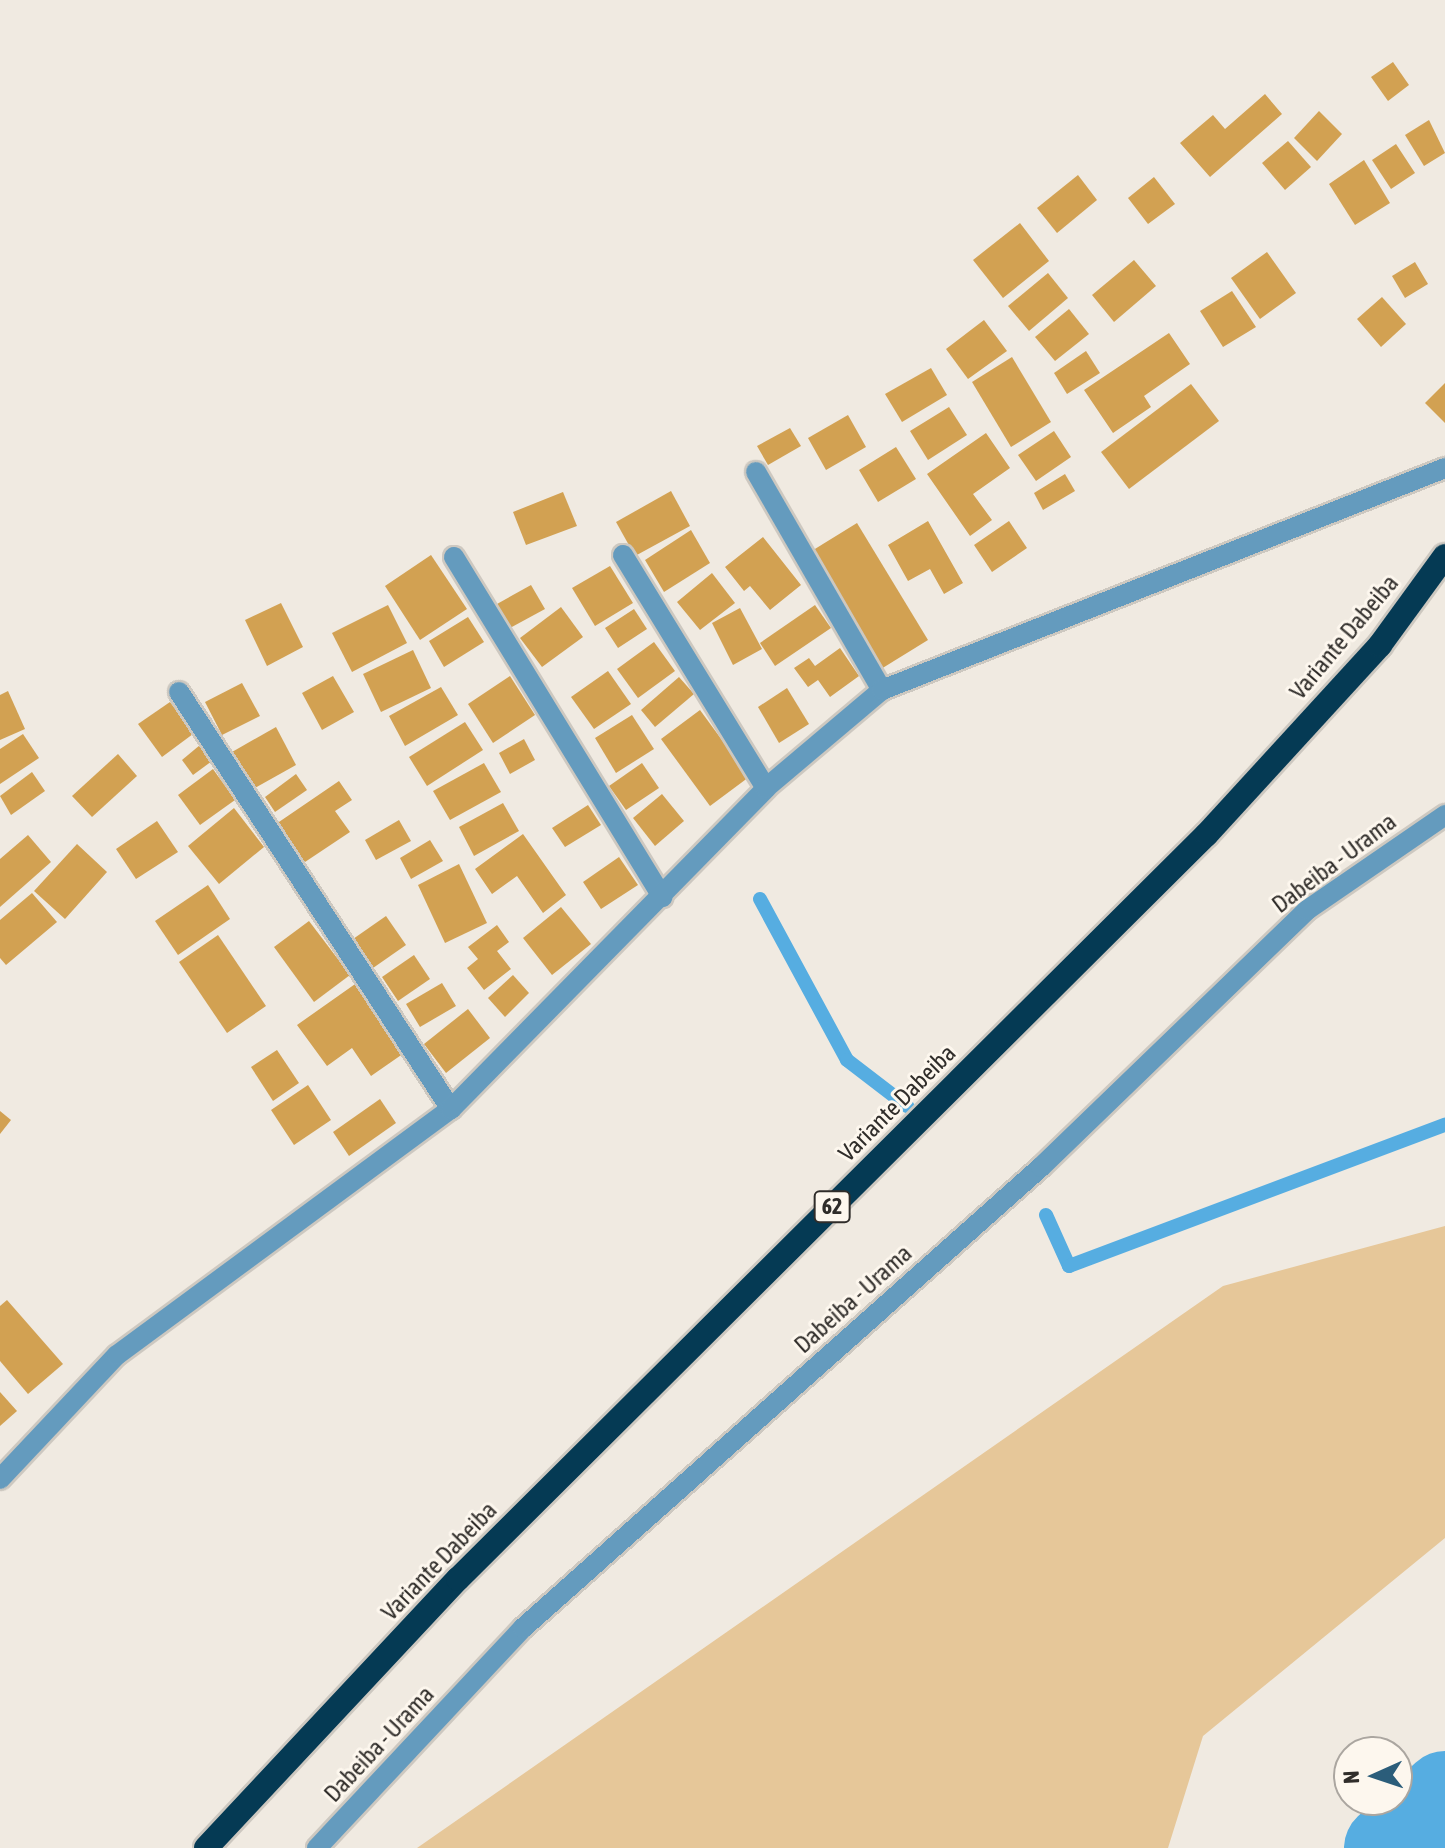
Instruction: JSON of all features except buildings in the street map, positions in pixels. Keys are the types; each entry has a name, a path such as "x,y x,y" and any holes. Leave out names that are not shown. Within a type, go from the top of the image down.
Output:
{"highway":[{"name":"Variante Dabeiba","path":"206,1848 458,1579 1207,834 1380,645 1445,556"}],"street":[{"path":"0,1479 117,1355 451,1109 766,788 882,690 1445,468"},
{"path":"756,472 882,690"},
{"path":"623,555 766,788"},
{"path":"454,557 662,897"},
{"path":"179,692 451,1109"},
{"name":"Dabeiba - Urama","path":"317,1848 523,1628 1041,1167 1307,910 1445,815"}],"shaded area":[{"path":"1445,1226 1445,1538 1203,1736 1168,1848 417,1848 1223,1286"}],"waterway":[{"path":"760,899 847,1060 907,1106"},
{"path":"1046,1215 1069,1266 1445,1125"},
{"path":"1387,1848 1445,1794"}]}
